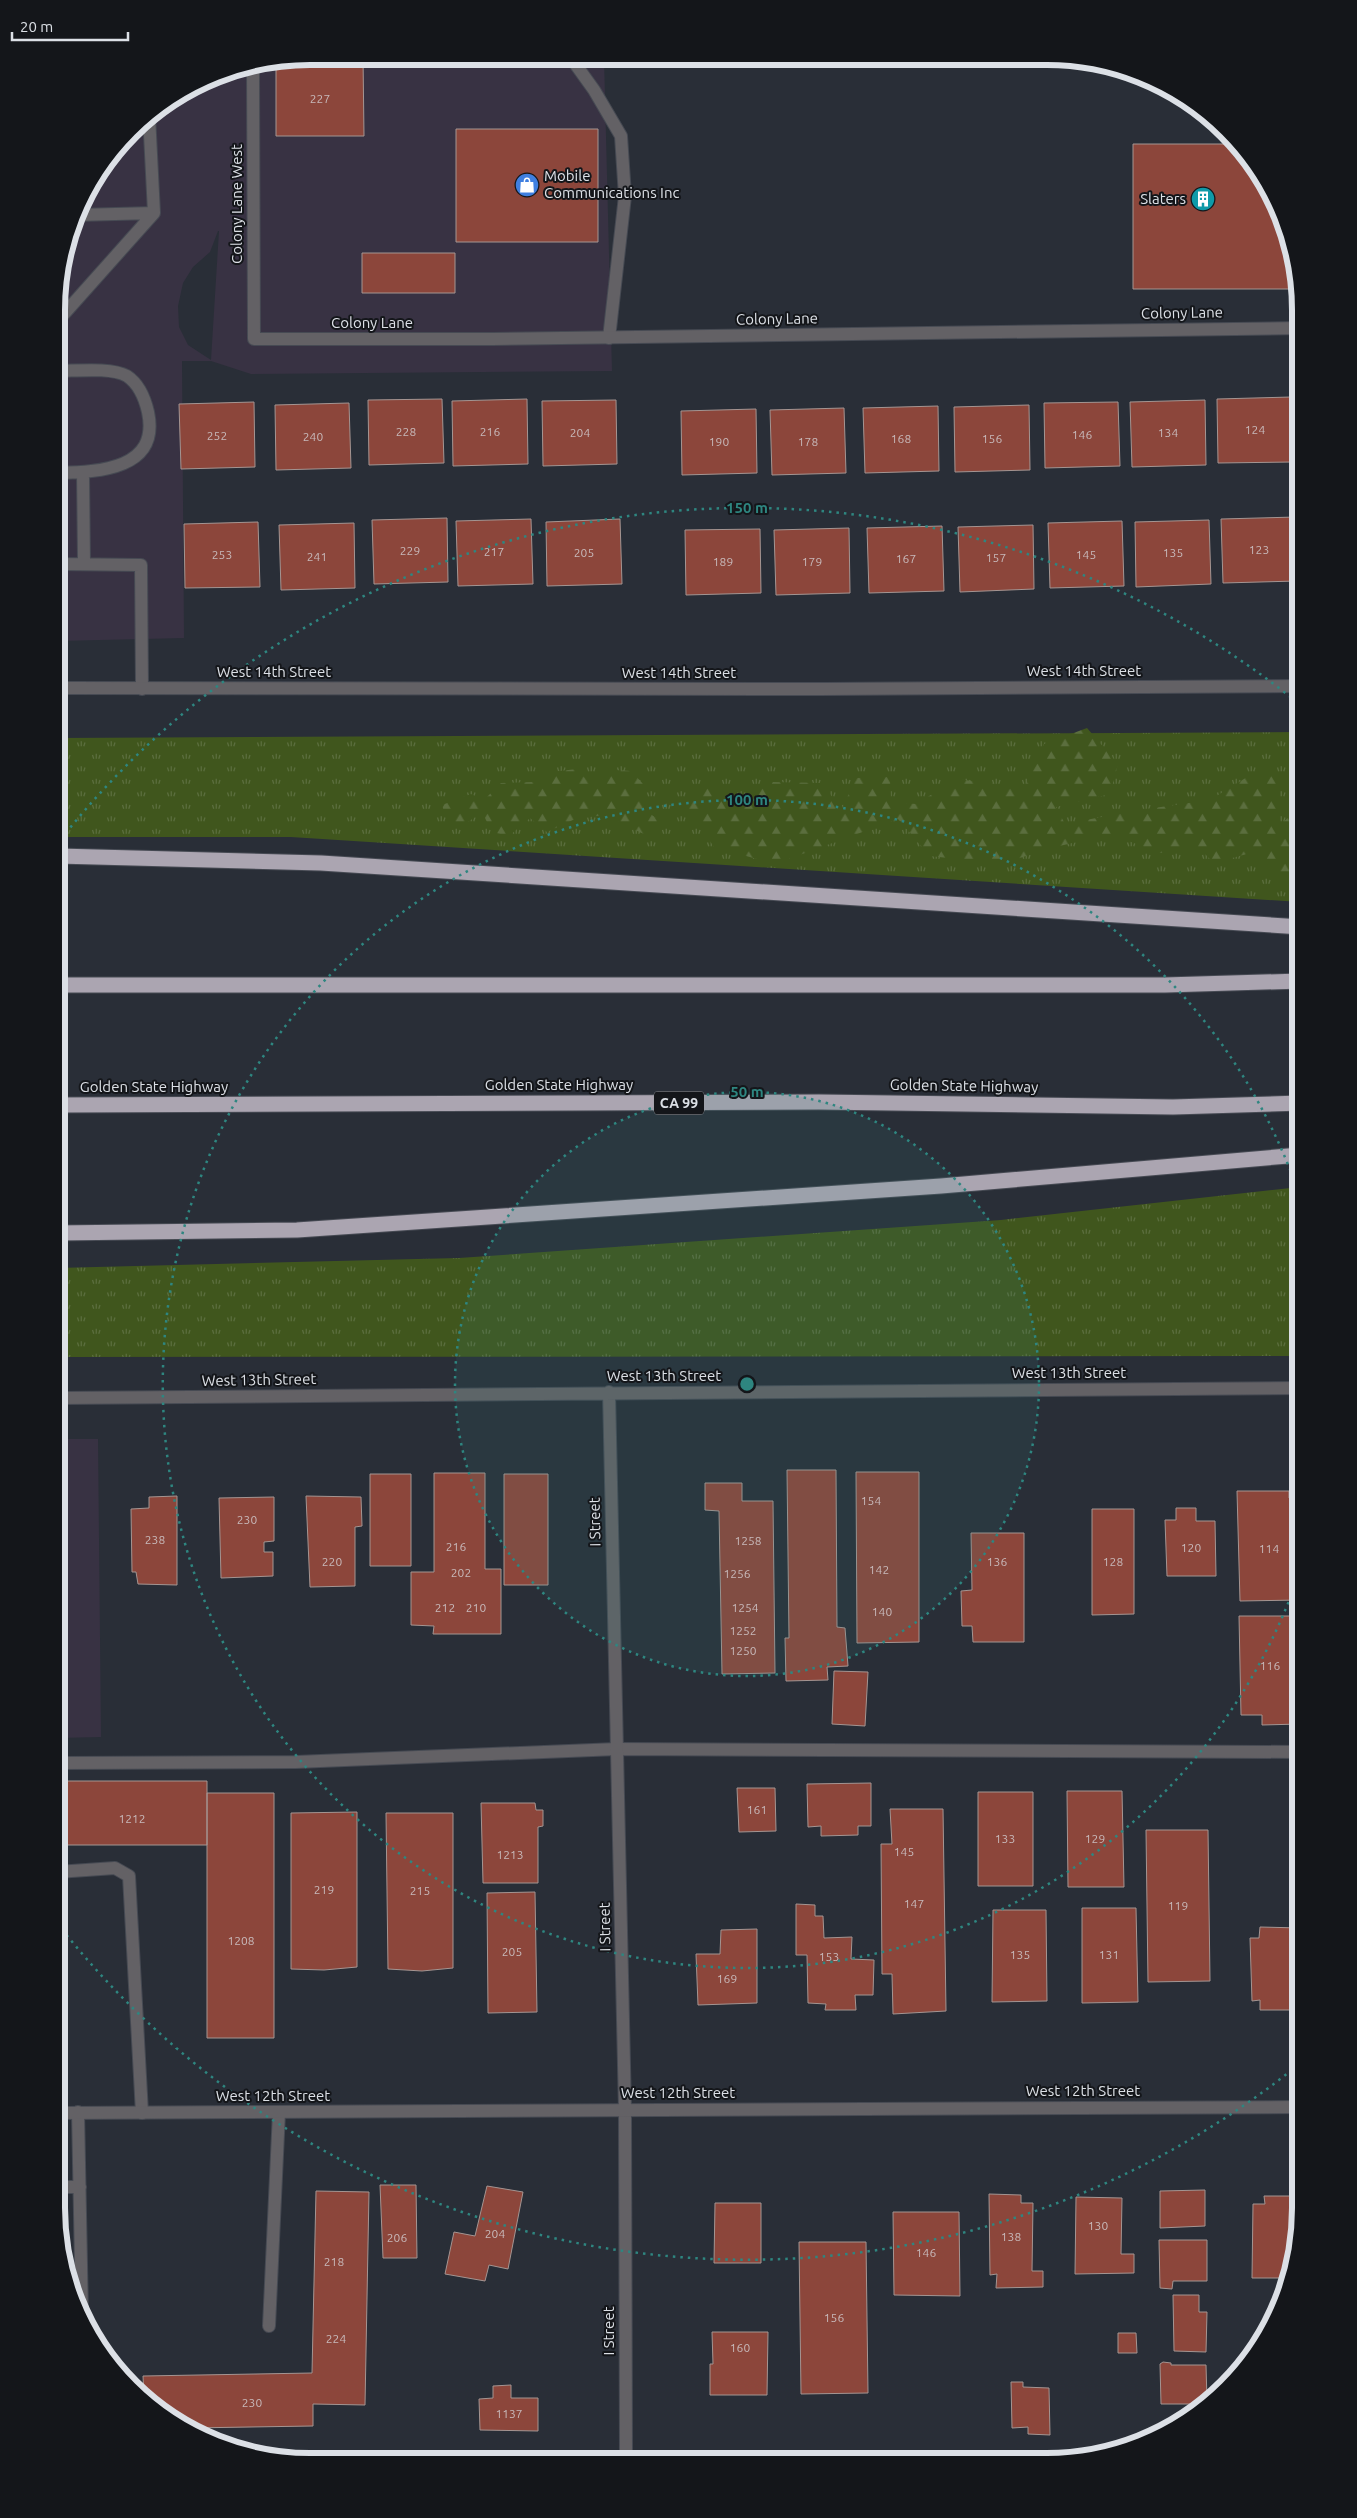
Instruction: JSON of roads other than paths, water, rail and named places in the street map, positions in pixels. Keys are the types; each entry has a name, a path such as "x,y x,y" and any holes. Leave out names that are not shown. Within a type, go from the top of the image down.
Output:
{"highway":[{"path":"65,856 321,863 1292,926"},
{"path":"65,985 1145,985 1292,981"},
{"name":"Golden State Highway","path":"65,1105 819,1102 1173,1107 1292,1104"},
{"path":"65,1233 298,1230 931,1186 1292,1156"}],"street":[{"path":"576,65 594,90 621,136 625,196 609,338"},
{"name":"Colony Lane West","path":"253,72 254,339"},
{"path":"65,313 154,213 150,126"},
{"path":"85,215 154,213"},
{"name":"Colony Lane","path":"254,339 609,338 1292,328"},
{"path":"65,371 106,371 127,376 144,397 150,421 146,445 129,463 83,473 65,473"},
{"path":"83,473 84,564"},
{"path":"65,564 141,565 142,688"},
{"name":"West 14th Street","path":"65,688 823,689 1292,686"},
{"name":"West 13th Street","path":"65,1398 609,1392 1292,1388"},
{"name":"I Street","path":"609,1392 625,2110 626,2453"},
{"path":"65,1763 296,1762 617,1749 1292,1752"},
{"path":"65,1871 115,1868 129,1876 142,2113"},
{"name":"West 12th Street","path":"65,2113 1292,2106"},
{"path":"78,2112 82,2296"},
{"path":"269,2326 279,2112"},
{"path":"65,2187 80,2186"}],"place":[{"name":"Mobile Communications Inc","path":"527,185"},
{"name":"Slaters","path":"1203,199"}]}
